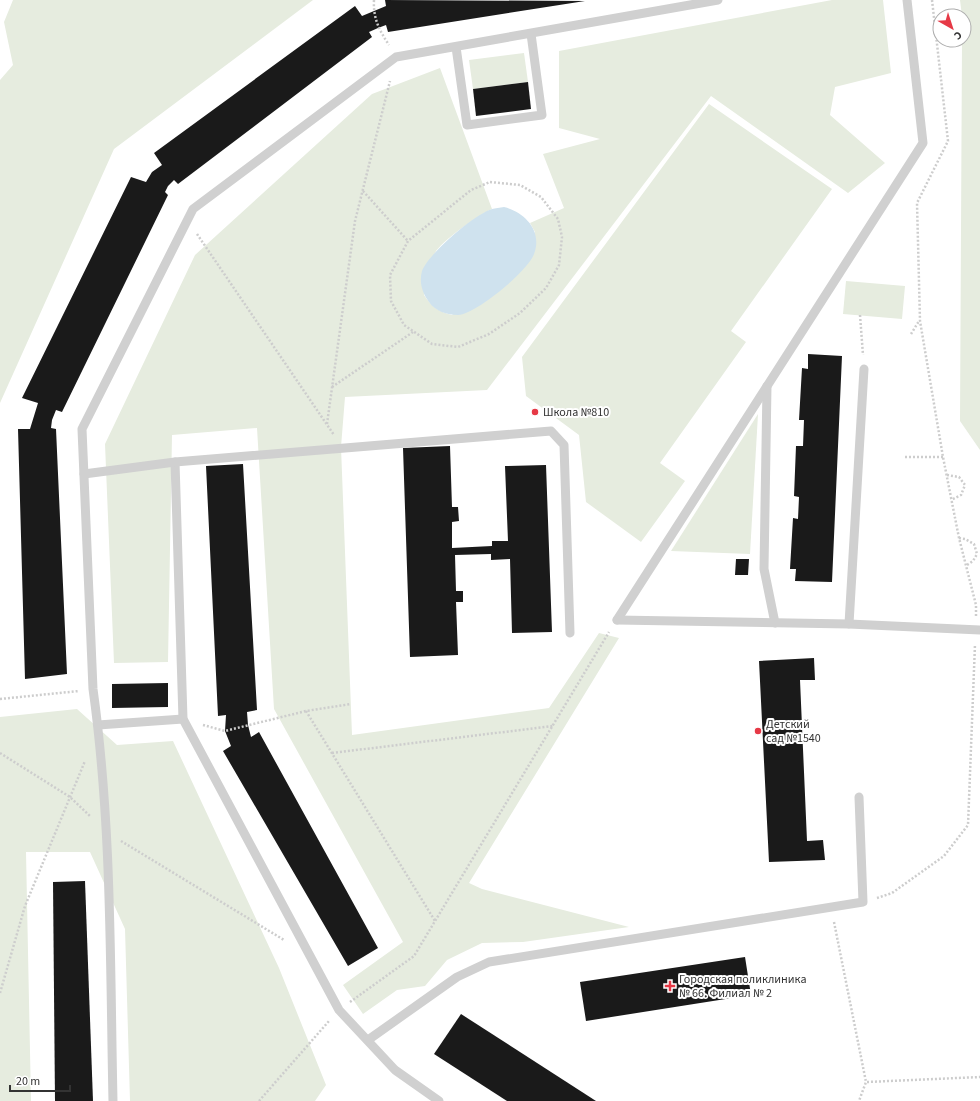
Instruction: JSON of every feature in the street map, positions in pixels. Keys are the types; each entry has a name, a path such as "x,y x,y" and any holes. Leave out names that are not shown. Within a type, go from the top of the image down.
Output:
{"lane":[{"path":"113,1101 107,832 98,725 93,689 82,429 193,209 396,57 718,0"},
{"path":"617,620 923,143 907,0"},
{"path":"456,47 467,125 542,115 531,34"},
{"path":"850,624 864,369"},
{"path":"767,386 764,569 775,623"},
{"path":"84,474 174,462 551,431 564,445 570,632"},
{"path":"174,462 183,719 339,1010 395,1070 439,1101"},
{"path":"617,620 850,624 978,630"},
{"path":"98,725 183,719"},
{"path":"368,1040 457,977 489,962 863,902 859,797"}],"path":[{"path":"327,424 355,221 396,57 378,28 374,10 374,0"},
{"path":"863,902 892,893 944,856 968,825 978,630 976,605 951,500 920,321 916,203 948,140 932,0"},
{"path":"490,182 520,185 541,197 558,219 562,237 558,265 546,288 520,313 489,334 458,346 432,344 413,332 404,325 391,301 390,276 408,241 471,190 490,182"},
{"path":"362,191 408,241"},
{"path":"187,220 342,447"},
{"path":"860,315 864,369"},
{"path":"911,334 920,321"},
{"path":"332,387 413,332"},
{"path":"905,457 943,457"},
{"path":"947,475 959,477 965,485 961,495 951,500"},
{"path":"960,538 966,539 974,544 977,554 973,561 967,565"},
{"path":"259,1101 339,1010 414,956 617,620"},
{"path":"0,699 93,689"},
{"path":"225,731 306,711 351,704"},
{"path":"306,711 435,920"},
{"path":"332,753 553,726"},
{"path":"0,753 70,797 107,832 291,944 301,939"},
{"path":"0,993 26,906 86,761"},
{"path":"832,908 866,1082 859,1101"},
{"path":"866,1082 980,1077"}],"shaded area":[{"path":"13,0 313,0 114,149 0,403 0,80 13,65 4,22"},
{"path":"832,0 883,0 891,73 835,87 830,115 885,163 848,193 711,96 487,390 345,397 341,447 352,735 549,708 599,633 619,638 469,883 482,889 629,927 523,942 482,943 447,960 425,986 397,990 363,1014 343,985 403,942 274,709 257,428 172,435 168,662 114,663 105,444 195,255 372,94 440,68 492,209 452,235 439,248 433,257 424,295 436,308 452,315 535,232 530,223 564,208 543,154 600,139 559,128 559,51"},
{"path":"960,0 980,0 980,450 960,421 962,48 972,48 972,8 961,8"},
{"path":"524,53 528,82 473,89 469,60"},
{"path":"709,104 832,189 731,331 746,342 660,463 685,481 641,542 586,502 579,435 526,396 522,357"},
{"path":"846,281 905,286 902,319 843,314"},
{"path":"758,414 750,554 671,551"},
{"path":"77,709 117,745 173,741 279,968 326,1085 315,1101 130,1101 125,929 90,852 26,852 31,1101 0,1101 0,717"}],"water":[{"path":"504,207 511,209 525,218 534,230 536,245 534,254 530,261 512,281 488,300 466,313 458,315 450,314 435,308 427,299 422,287 421,275 426,264 442,245 464,226 484,212"}],"building":[{"path":"385,0 585,1 388,32 386,25 378,28 369,32 372,37 178,184 174,180 168,186 165,192 168,195 62,412 56,410 52,420 51,428 56,429 67,674 25,679 18,429 30,429 38,403 22,398 131,177 146,182 152,172 162,165 154,153 355,6 362,16 386,6"},
{"path":"528,82 531,109 476,116 473,89"},
{"path":"808,354 842,356 832,582 795,581 796,569 790,569 793,518 798,519 799,497 794,496 796,446 803,446 804,420 799,420 802,368 808,369"},
{"path":"450,446 452,507 458,507 459,521 452,522 452,548 492,546 492,541 508,541 505,466 546,465 552,632 512,633 510,559 491,560 491,554 455,555 456,591 463,591 463,602 456,602 458,655 410,657 403,448"},
{"path":"243,464 257,710 247,712 248,725 251,737 259,732 378,948 348,966 223,751 231,746 225,731 226,715 218,716 206,466"},
{"path":"736,559 749,559 748,575 735,575"},
{"path":"814,658 815,680 800,680 807,841 823,840 825,860 769,862 759,661"},
{"path":"168,683 168,707 112,708 112,684"},
{"path":"85,881 93,1101 55,1101 53,882"},
{"path":"745,957 751,995 586,1021 580,982"},
{"path":"461,1014 596,1101 507,1101 434,1054"}],"place":[{"name":"Школа №810","path":"535,412"},
{"name":"Детский сад №1540","path":"758,731"},
{"name":"Городская поликлиника № 66. Филиал № 2","path":"670,986"}]}
